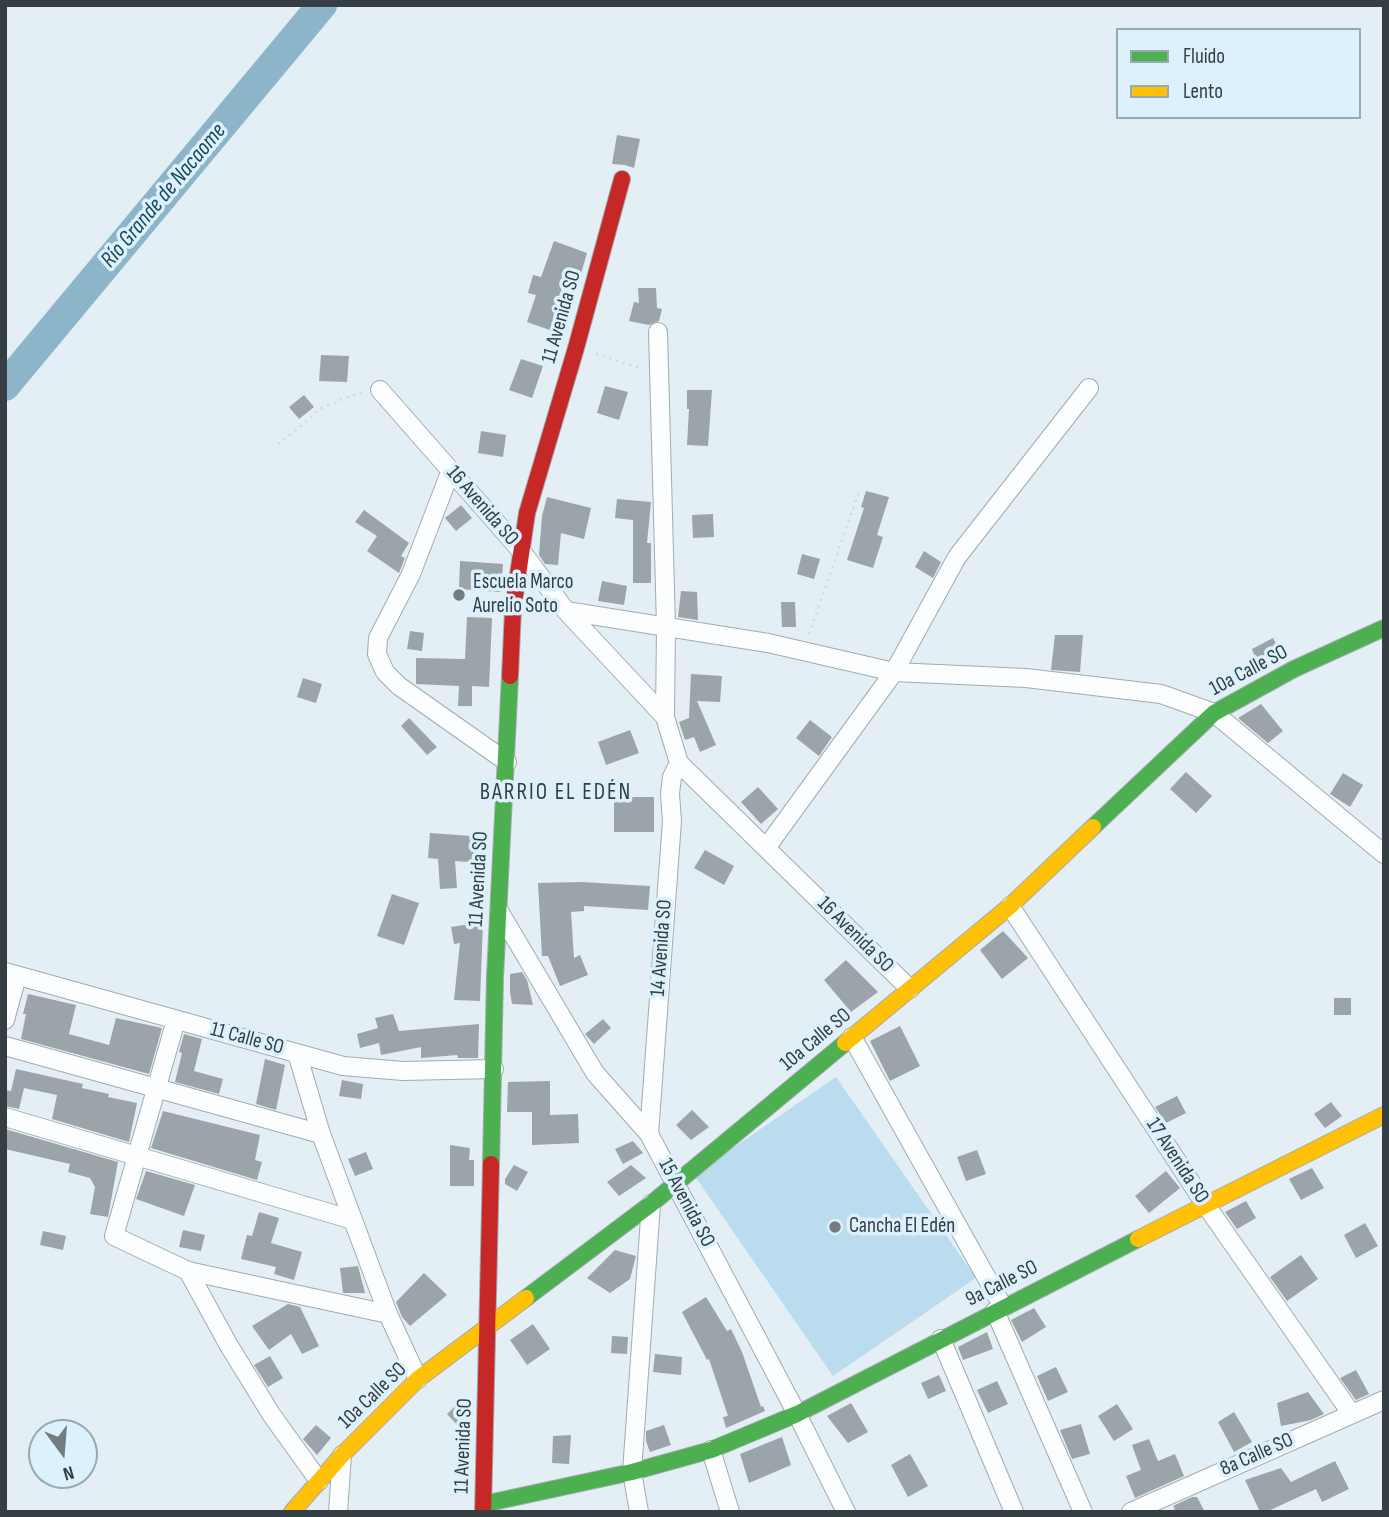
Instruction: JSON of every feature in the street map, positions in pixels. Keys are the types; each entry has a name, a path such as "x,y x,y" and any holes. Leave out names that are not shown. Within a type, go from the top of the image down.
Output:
{"street":[{"name":"11 Avenida SO","path":"484,1508 495,977 513,609 527,513 622,179"},
{"path":"659,332 666,626 665,717 679,763"},
{"path":"766,848 894,672 957,557 1089,388"},
{"name":"16 Avenida SO","path":"380,390 523,552 566,611 665,717"},
{"path":"451,470 411,574 377,638 377,654 385,672 399,686 507,762"},
{"path":"566,611 804,650 894,672 1026,678 1161,694 1214,713 1384,855"},
{"name":"10a Calle SO","path":"292,1512 342,1455 418,1379 651,1205 1010,906 1214,713 1294,669 1384,628"},
{"name":"16 Avenida SO","path":"679,763 910,989"},
{"name":"14 Avenida SO","path":"649,1134 672,821 670,794 672,777 679,763"},
{"name":"17 Avenida SO","path":"1010,906 1205,1204 1351,1413"},
{"name":"15 Avenida SO","path":"499,911 595,1073 649,1134 846,1512"},
{"path":"5,1020 11,974"},
{"name":"11 Calle SO","path":"11,974 343,1066 403,1072 494,1069"},
{"path":"176,1020 114,1236 188,1271 388,1314"},
{"path":"852,1037 999,1309 1083,1512"},
{"path":"5,1045 321,1134"},
{"path":"297,1053 321,1134 388,1314 418,1379"},
{"name":"9a Calle SO","path":"484,1508 711,1450 797,1414 1384,1115"},
{"path":"5,1117 353,1220"},
{"path":"639,1512 632,1472 651,1205"},
{"path":"188,1271 264,1402 319,1481"},
{"path":"941,1339 1014,1512"},
{"name":"8a Calle SO","path":"1130,1512 1384,1400"},
{"path":"711,1450 730,1512"},
{"path":"338,1512 342,1455"}],"path":[{"path":"576,348 659,374"},
{"path":"278,444 319,408 350,396 380,390"},
{"path":"804,650 860,489"}],"shaded area":[{"name":"Cancha El Edén","path":"836,1077 976,1278 833,1376 694,1175"}],"building":[{"path":"617,135 640,139 634,168 612,164"},
{"path":"554,241 587,253 578,284 565,279 556,307 570,312 564,335 527,322 536,295 528,293 533,275 541,277"},
{"path":"638,288 656,288 657,308 662,309 659,321 649,325 629,321 634,302 639,303"},
{"path":"321,355 349,356 347,382 319,381"},
{"path":"521,359 543,366 532,398 509,390"},
{"path":"605,386 628,392 619,420 597,413"},
{"path":"687,390 712,390 708,446 687,445"},
{"path":"304,395 314,407 299,419 289,407"},
{"path":"481,431 506,435 503,457 478,453"},
{"path":"866,491 889,497 877,535 883,537 873,568 847,560 864,508 861,507"},
{"path":"547,497 591,508 584,539 561,533 558,565 545,564 539,555 542,516"},
{"path":"617,499 651,502 647,543 651,543 651,583 633,583 633,520 615,518"},
{"path":"461,505 472,518 456,531 445,518"},
{"path":"364,510 409,543 401,556 405,558 399,573 367,551 377,536 355,522"},
{"path":"713,514 714,537 693,538 692,515"},
{"path":"924,551 941,562 933,578 915,567"},
{"path":"802,554 820,559 814,579 797,574"},
{"path":"460,561 503,564 501,592 459,589"},
{"path":"602,581 627,586 624,605 598,601"},
{"path":"681,591 697,592 698,620 678,617"},
{"path":"781,602 795,602 796,627 782,627"},
{"path":"467,617 492,618 489,687 472,686 472,706 458,706 459,686 416,684 416,658 465,659"},
{"path":"410,631 424,633 422,651 407,649"},
{"path":"1055,635 1083,635 1080,672 1051,670"},
{"path":"1273,638 1283,658 1259,670 1252,649"},
{"path":"691,674 722,676 720,702 697,701 716,745 700,752 694,737 685,740 679,722 689,718"},
{"path":"303,678 322,684 316,703 297,697"},
{"path":"1261,704 1283,731 1268,743 1238,718"},
{"path":"409,718 437,747 427,755 401,726"},
{"path":"810,720 832,737 819,756 796,738"},
{"path":"630,730 639,753 606,765 598,742"},
{"path":"1186,772 1212,796 1196,813 1170,789"},
{"path":"1343,773 1363,785 1350,807 1330,794"},
{"path":"758,787 778,809 761,824 741,802"},
{"path":"614,797 654,797 654,832 614,832"},
{"path":"430,833 485,837 482,863 455,861 457,888 440,889 438,859 428,858"},
{"path":"705,850 734,866 724,885 694,868"},
{"path":"581,882 650,886 648,910 584,906 584,911 571,912 574,958 580,955 588,975 560,986 548,956 542,956 538,883"},
{"path":"392,894 419,903 404,945 377,936"},
{"path":"483,922 480,1001 454,1000 460,943 454,944 451,927"},
{"path":"1003,931 1028,958 1002,979 980,950"},
{"path":"846,960 878,992 851,1012 824,980"},
{"path":"522,972 527,980 533,1005 512,1004 510,974"},
{"path":"28,994 76,1005 69,1034 109,1045 116,1018 162,1028 149,1074 21,1039"},
{"path":"1334,998 1351,998 1351,1015 1334,1015"},
{"path":"393,1014 399,1031 479,1024 478,1058 458,1058 457,1055 421,1058 421,1047 381,1055 379,1043 360,1048 357,1034 378,1028 375,1018"},
{"path":"603,1019 611,1028 594,1044 585,1034"},
{"path":"900,1026 920,1066 890,1081 870,1041"},
{"path":"184,1034 202,1039 194,1071 223,1079 219,1094 175,1082"},
{"path":"265,1059 285,1065 276,1110 256,1104"},
{"path":"16,1069 83,1084 82,1088 137,1103 129,1142 52,1119 57,1095 24,1088 19,1109 5,1106 5,1090 11,1091"},
{"path":"342,1080 363,1084 361,1099 339,1096"},
{"path":"550,1081 550,1115 578,1114 579,1143 532,1145 532,1112 507,1112 508,1082"},
{"path":"1177,1096 1186,1113 1166,1123 1155,1107"},
{"path":"1331,1102 1342,1116 1325,1128 1314,1114"},
{"path":"692,1110 709,1127 691,1140 676,1125"},
{"path":"163,1111 260,1135 255,1160 262,1162 257,1180 151,1148"},
{"path":"5,1129 118,1162 108,1217 90,1214 95,1187 90,1178 68,1172 70,1164 5,1149"},
{"path":"633,1141 643,1153 623,1164 615,1149"},
{"path":"450,1145 470,1148 469,1160 474,1160 474,1186 450,1186"},
{"path":"977,1150 986,1174 966,1181 957,1157"},
{"path":"366,1152 373,1169 355,1176 348,1159"},
{"path":"514,1165 528,1172 517,1191 505,1184 505,1179"},
{"path":"631,1165 646,1178 619,1196 607,1182"},
{"path":"1312,1168 1324,1188 1301,1200 1289,1179"},
{"path":"146,1171 195,1185 184,1216 136,1199"},
{"path":"1166,1171 1180,1188 1149,1213 1135,1196"},
{"path":"1246,1201 1256,1218 1237,1229 1225,1212"},
{"path":"259,1212 279,1218 271,1243 302,1252 294,1280 274,1274 276,1267 241,1259 247,1235 252,1236"},
{"path":"1365,1223 1378,1246 1356,1258 1344,1235"},
{"path":"183,1230 205,1235 201,1251 179,1247"},
{"path":"43,1231 66,1236 63,1250 40,1245"},
{"path":"615,1250 636,1256 630,1279 610,1293 587,1278"},
{"path":"1301,1255 1318,1279 1287,1301 1270,1277"},
{"path":"358,1266 365,1293 343,1293 340,1268"},
{"path":"424,1273 447,1295 410,1326 402,1317 396,1302"},
{"path":"706,1297 727,1331 731,1329 761,1407 763,1406 765,1411 726,1428 723,1417 728,1416 709,1359 707,1360 682,1312"},
{"path":"288,1304 300,1307 319,1346 302,1354 291,1334 269,1350 252,1326"},
{"path":"1034,1308 1046,1327 1022,1342 1011,1320"},
{"path":"533,1324 550,1349 527,1365 510,1340"},
{"path":"987,1332 993,1349 963,1360 958,1347"},
{"path":"612,1336 628,1337 627,1354 611,1353"},
{"path":"655,1354 682,1357 681,1375 653,1372"},
{"path":"270,1356 283,1378 268,1387 254,1365"},
{"path":"1056,1367 1068,1392 1048,1401 1037,1376"},
{"path":"1356,1370 1369,1394 1356,1400 1340,1378"},
{"path":"939,1375 946,1391 928,1399 921,1383"},
{"path":"997,1381 1008,1404 988,1413 977,1390"},
{"path":"1308,1392 1324,1414 1311,1420 1281,1426 1277,1403"},
{"path":"464,1398 471,1405 470,1422 462,1430 447,1414"},
{"path":"851,1403 868,1432 848,1443 827,1416"},
{"path":"1117,1404 1133,1429 1114,1441 1098,1416"},
{"path":"1234,1412 1252,1442 1234,1452 1218,1422"},
{"path":"1081,1424 1090,1454 1072,1459 1060,1430"},
{"path":"316,1425 331,1438 317,1455 303,1439"},
{"path":"664,1425 671,1445 650,1452 646,1431"},
{"path":"571,1435 569,1464 552,1463 553,1436"},
{"path":"782,1437 791,1465 749,1483 740,1454"},
{"path":"1149,1439 1158,1461 1175,1454 1184,1476 1135,1498 1126,1476 1141,1470 1132,1445"},
{"path":"910,1454 928,1486 908,1497 891,1465"},
{"path":"1335,1461 1349,1489 1322,1502 1316,1489 1266,1512 1260,1512 1245,1480 1281,1468 1291,1482"},
{"path":"1197,1497 1205,1512 1170,1512 1175,1509 1173,1506"}],"waterway":[{"name":"Río Grande de Nacaome","path":"5,386 322,5"}],"traffic: fast":[{"path":"1093,827 1214,713 1294,669 1384,628"},
{"path":"491,1164 495,977 510,676"},
{"path":"526,1298 651,1204 845,1043"},
{"path":"484,1504 632,1472 711,1450 797,1414 1138,1239"}],"traffic: slow":[{"path":"845,1043 1010,906 1093,827"},
{"path":"1138,1239 1384,1115"},
{"path":"292,1512 342,1455 418,1379 526,1298"}],"traffic: jam":[{"path":"510,676 513,609 527,513 622,179"},
{"path":"483,1512 491,1164"}],"place":[{"name":"Escuela Marco Aurelio Soto","path":"459,595"},
{"name":"Cancha El Edén","path":"835,1227"}],"district":[{"name":"BARRIO EL EDÉN","path":"556,793"}]}
